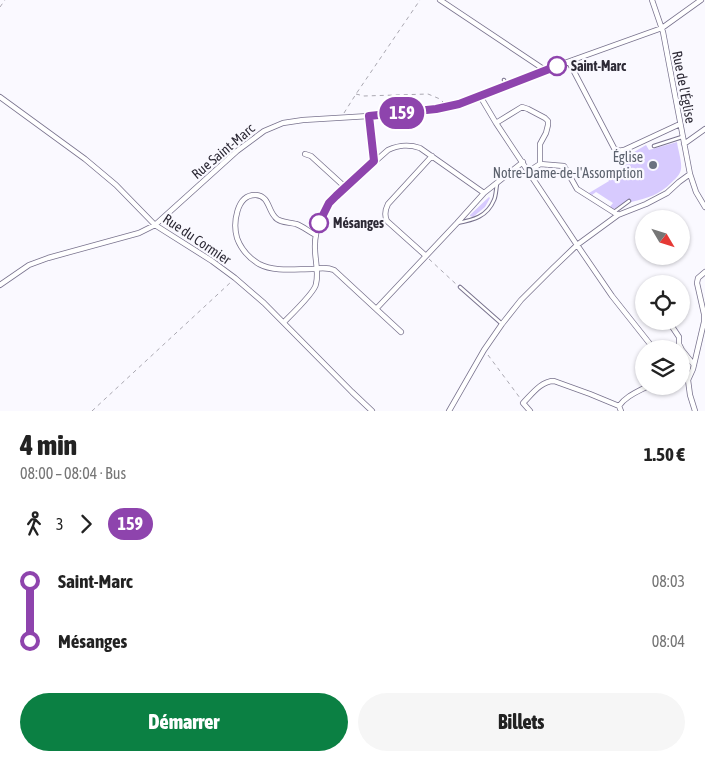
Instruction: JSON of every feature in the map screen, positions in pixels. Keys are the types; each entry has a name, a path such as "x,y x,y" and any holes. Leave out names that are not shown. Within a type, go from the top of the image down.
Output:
{"street":[{"path":"440,0 545,70"},
{"name":"Rue de l'Église","path":"652,0 662,28 690,174 696,192 705,205"},
{"name":"Rue Saint-Marc","path":"0,286 28,265 140,233 155,225 236,151 264,131 283,123 369,116 448,106 480,96 545,70 662,28 701,0"},
{"path":"569,62 616,150 624,150 680,124"},
{"path":"480,96 577,245 612,296 647,340"},
{"name":"Rue du Cormier","path":"0,98 85,159 116,185 155,225 235,278 284,322 372,411"},
{"path":"496,122 522,107 545,118 548,121 548,125 540,144 540,164"},
{"path":"369,116 374,161"},
{"path":"684,144 705,129"},
{"path":"284,322 316,285 316,235 329,203 388,150 404,145 420,148 484,193"},
{"path":"304,154 311,156 345,187"},
{"path":"426,256 387,221 385,214 388,204 432,156"},
{"path":"377,308 484,193 523,162"},
{"path":"529,171 540,164 564,166 577,189 616,213"},
{"path":"449,411 484,350 521,300 577,245 616,213 667,193 690,174"},
{"path":"316,235 298,224 277,220 267,202 259,196 254,195 246,199 238,210 235,228 237,239 242,248 254,260 270,268 288,270 326,268 334,270 401,332"},
{"path":"690,375 704,322 703,306 697,283 698,278 705,272"},
{"path":"674,330 679,337 682,350 694,365"},
{"path":"530,411 523,403 545,382 554,381 590,394 620,409 623,401 635,392"},
{"path":"690,395 695,411"}],"lane":[{"path":"504,80 506,86"},
{"path":"654,146 682,137"},
{"path":"457,223 476,219 487,211 494,200 497,183"},
{"path":"616,213 629,201"},
{"path":"460,287 502,324"}],"path":[{"path":"0,7 5,0"},
{"path":"342,117 420,0"},
{"path":"356,94 364,96 428,94 440,99 448,106"},
{"path":"426,256 460,287"},
{"path":"92,411 235,278"},
{"path":"484,350 523,403"}],"shaded area":[{"path":"677,142 681,169 678,176 658,193 631,202 628,200 614,209 608,209 613,203 596,192 592,195 589,193 609,181 606,176 621,168 617,162 646,145 649,150"},
{"path":"489,197 485,207 473,217 470,216 470,215"}],"bus line":[{"name":"159","path":"319,223 329,203 374,161 369,116 436,109 459,104 557,66"}],"place":[{"name":"Saint-Marc","path":"557,66"},
{"name":"Église Notre-Dame-de-l'Assomption","path":"653,165"},
{"name":"Mésanges","path":"319,223"}]}
